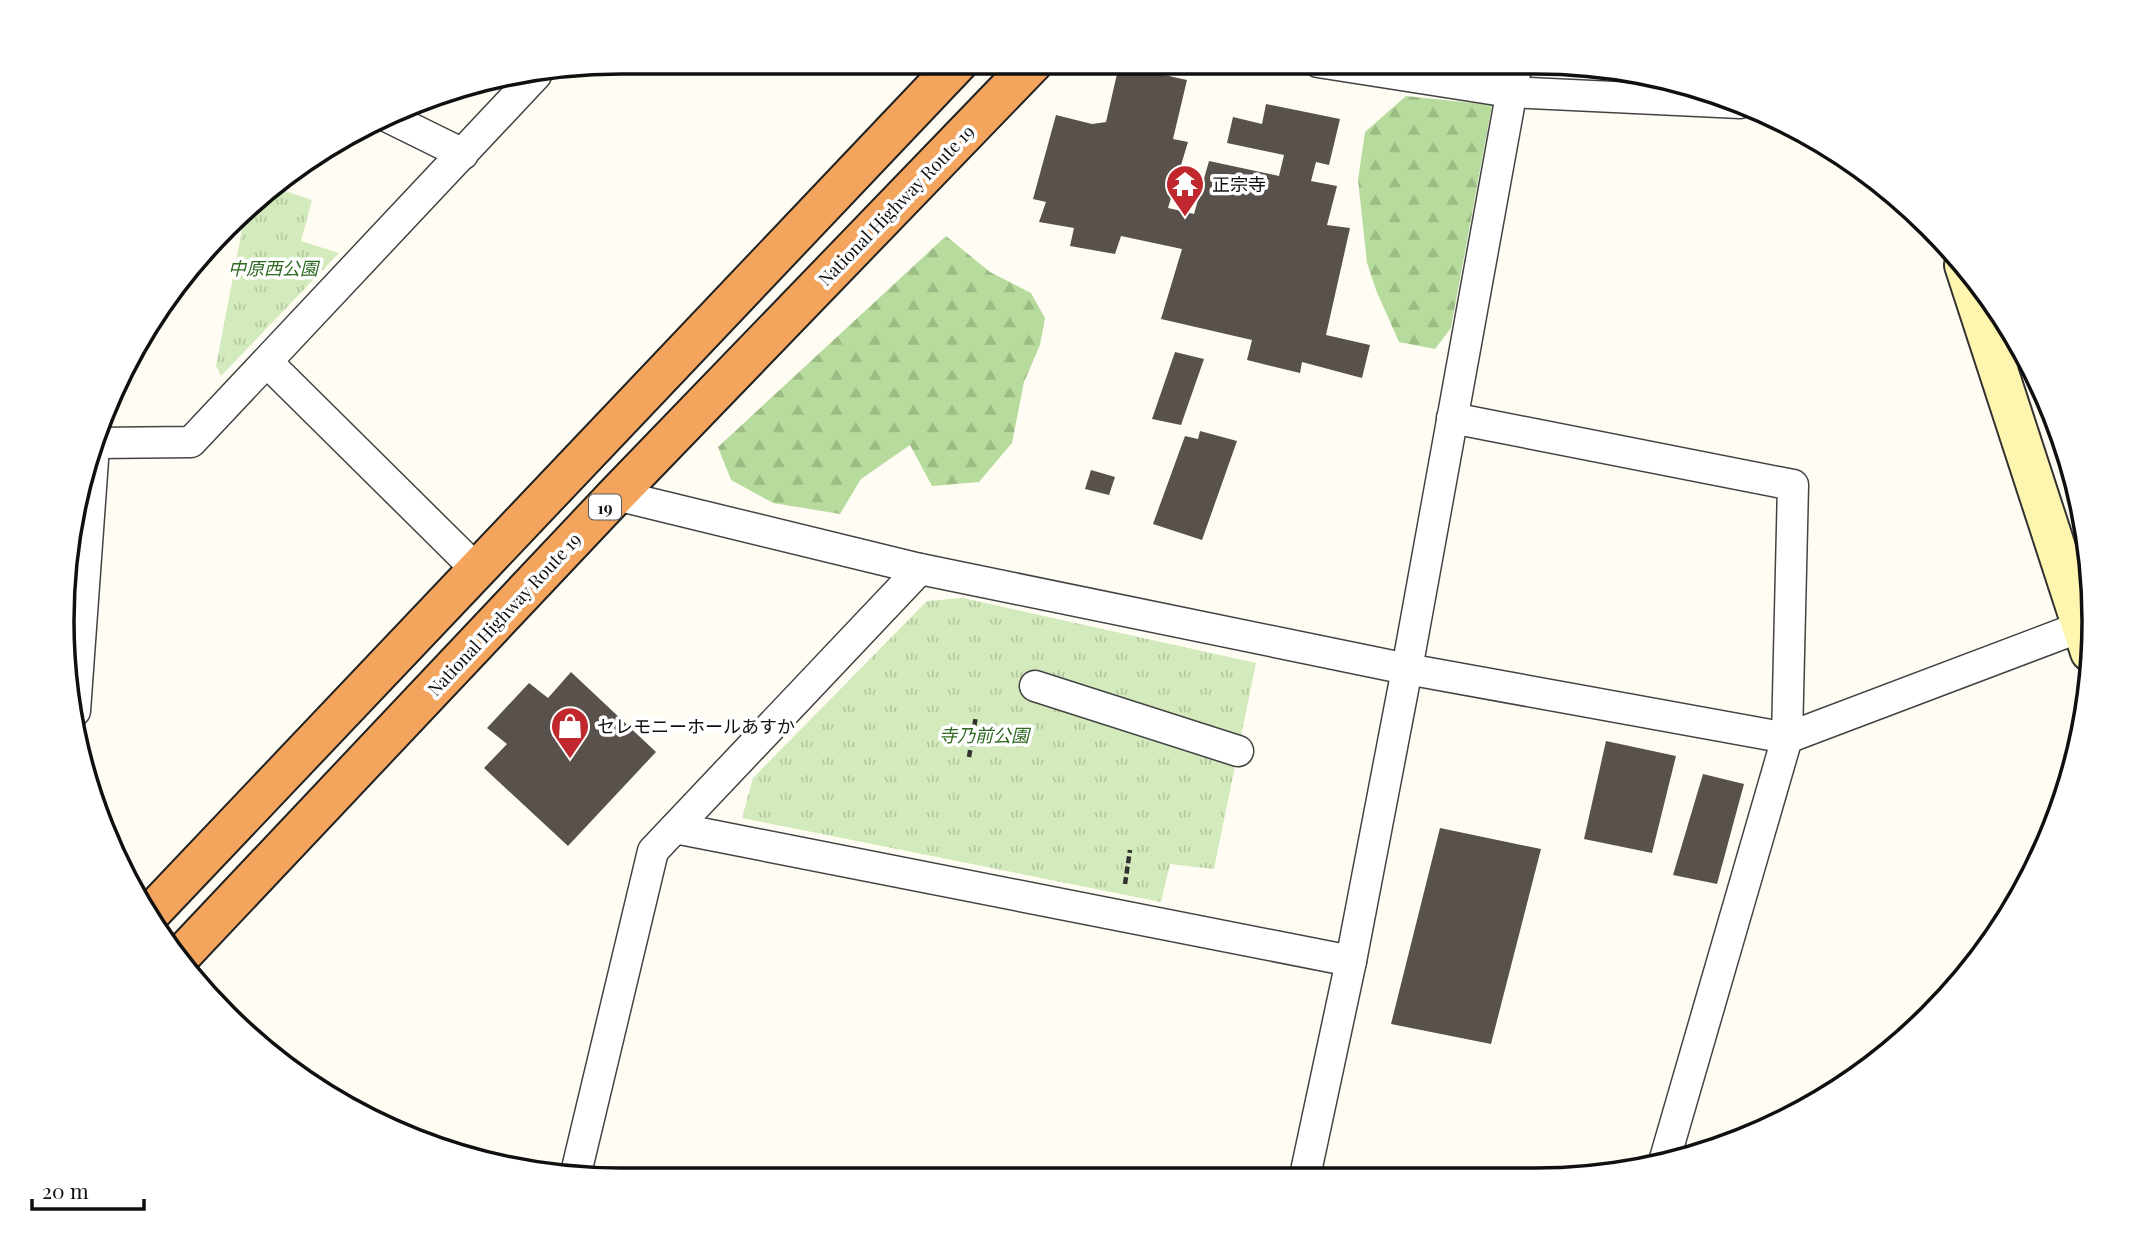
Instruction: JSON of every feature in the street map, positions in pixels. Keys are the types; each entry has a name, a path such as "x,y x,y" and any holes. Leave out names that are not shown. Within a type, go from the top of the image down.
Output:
{"highway":[{"path":"156,908 948,74"},
{"name":"National Highway Route 19","path":"186,951 617,495 1022,74"}],"street":[{"path":"1395,74 1510,92 1705,101"},
{"path":"1307,1168 1351,961 1407,670 1514,74"},
{"path":"103,444 191,442 530,81"},
{"path":"397,122 463,154"},
{"path":"1991,320 2008,355 2082,611"},
{"path":"267,362 477,570"},
{"path":"1452,418 1793,485 1787,738 1667,1151"},
{"path":"77,682 92,477"},
{"path":"617,495 920,569 1407,670 1787,738 2081,636"},
{"path":"578,1165 653,851 920,569"},
{"path":"1035,686 1238,751"},
{"path":"675,828 1351,961"}],"path":[{"path":"969,757 976,716"}],"green space":[{"path":"1406,96 1492,105 1451,328 1435,349 1399,342 1367,263 1358,180 1365,132"},
{"name":"中原西公園","path":"284,190 312,200 301,241 339,253 221,376 216,366 243,226"},
{"path":"946,236 990,272 1031,293 1045,318 1040,345 1024,382 1012,443 979,482 932,486 910,445 861,479 840,514 773,503 731,480 718,447"},
{"name":"寺乃前公園","path":"963,598 1256,663 1214,869 1170,864 1161,902 742,818 753,778 927,601"}],"building":[{"name":"正宗寺","path":"1117,74 1160,74 1187,80 1173,139 1188,142 1168,208 1194,214 1209,161 1279,176 1284,155 1227,143 1233,117 1262,124 1266,104 1340,119 1329,165 1316,162 1311,181 1337,186 1327,225 1350,228 1326,335 1370,345 1362,378 1302,362 1300,373 1247,360 1252,340 1161,319 1182,249 1121,236 1115,254 1070,246 1074,228 1039,222 1046,202 1033,199 1056,115 1092,124 1106,122"},
{"path":"1175,352 1204,359 1181,425 1152,419"},
{"path":"1200,431 1237,441 1202,540 1153,524 1185,436 1198,439"},
{"path":"1091,470 1115,477 1109,495 1085,489"},
{"name":"セレモニーホールあすか","path":"571,672 656,752 568,846 484,768 507,744 487,728 529,683 548,698"},
{"path":"1606,741 1676,756 1652,853 1584,839"},
{"path":"1703,774 1744,784 1717,884 1673,875"},
{"path":"1440,828 1541,849 1491,1044 1391,1024"}],"place":[{"name":"正宗寺","path":"1185,218"},
{"name":"セレモニーホールあすか","path":"570,760"}]}
